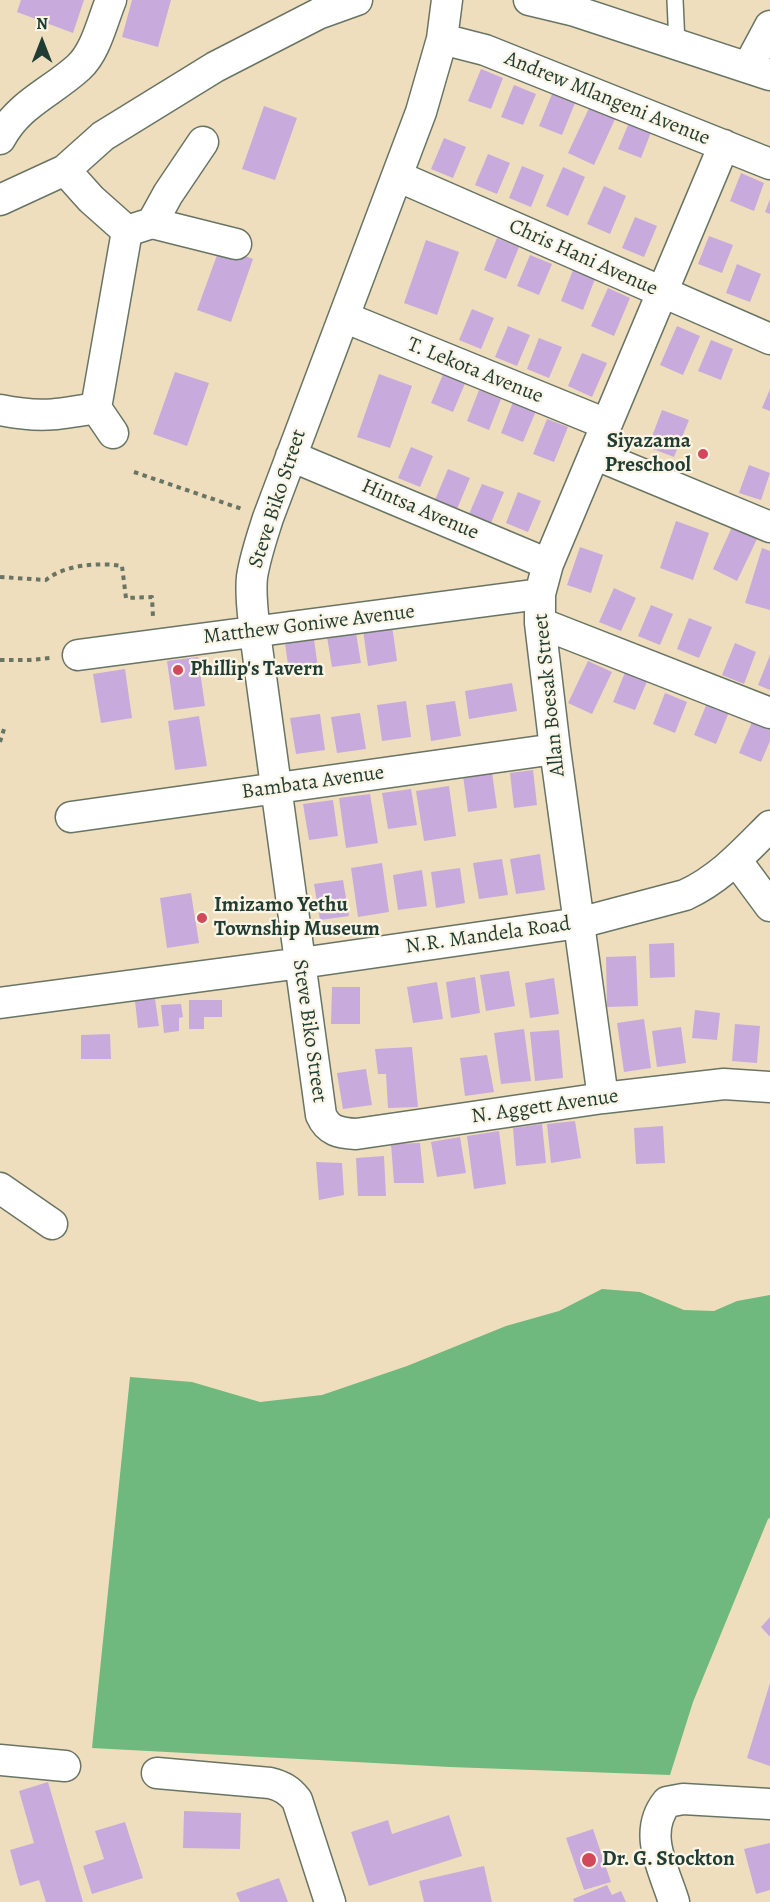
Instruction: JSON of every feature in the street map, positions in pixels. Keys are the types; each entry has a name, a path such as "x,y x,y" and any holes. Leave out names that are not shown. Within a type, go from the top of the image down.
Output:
{"street":[{"path":"0,139 16,115 79,66 89,54 111,0"},
{"path":"0,200 65,170 103,135 215,67 318,14 357,0"},
{"name":"Steve Biko Street","path":"325,1123 321,1115 255,633 251,596 252,578 268,518 421,112 442,39 447,0"},
{"path":"529,0 575,11 759,71 770,26"},
{"name":"Andrew Mlangeni Avenue","path":"442,39 485,50 770,164"},
{"path":"113,433 96,408 140,227 168,194 203,142"},
{"name":"Allan Boesak Street","path":"603,1098 555,749 540,609 548,564 724,145"},
{"path":"65,170 91,199 140,227 236,244"},
{"name":"Chris Hani Avenue","path":"397,176 770,339"},
{"name":"T. Lekota Avenue","path":"344,316 606,424"},
{"path":"0,410 31,416 48,416 96,408"},
{"path":"594,454 770,527"},
{"name":"Hintsa Avenue","path":"291,456 548,564"},
{"path":"540,609 770,713"},
{"name":"Matthew Goniwe Avenue","path":"78,655 255,633 540,609"},
{"name":"Bambata Avenue","path":"71,817 555,749"},
{"name":"N.R. Mandela Road","path":"0,1003 579,923 685,895 700,888 736,860 770,826"},
{"path":"736,860 770,906"},
{"name":"N. Aggett Avenue","path":"325,1123 332,1130 356,1134 603,1098 724,1084 770,1087"},
{"path":"0,1188 52,1224"},
{"path":"0,1760 65,1766"},
{"path":"157,1773 270,1783 282,1786 291,1792 297,1800 330,1902"},
{"path":"674,1902 656,1844 655,1826 659,1812 667,1802 683,1799 770,1804"}],"lane":[{"path":"675,0 676,44"}],"path":[{"path":"135,472 268,518"},
{"path":"0,578 46,580 56,572 106,563 122,566 126,598 152,597 156,644"},
{"path":"0,660 30,660 78,655"},
{"path":"0,742 4,729"}],"green space":[{"path":"602,1289 640,1292 684,1310 714,1311 737,1301 770,1295 770,1518 693,1702 670,1775 450,1767 92,1748 130,1377 192,1382 260,1402 322,1395 407,1366 506,1326 559,1311"}],"building":[{"path":"21,0 84,0 73,33 17,12"},
{"path":"132,0 171,0 158,47 122,37"},
{"path":"481,69 503,78 491,109 468,101"},
{"path":"514,85 536,94 523,125 501,117"},
{"path":"552,94 575,103 562,135 539,126"},
{"path":"264,106 297,118 275,180 242,169"},
{"path":"590,106 616,117 594,165 568,153"},
{"path":"631,118 653,127 641,158 618,149"},
{"path":"444,138 466,147 453,178 431,169"},
{"path":"488,154 510,163 497,194 475,185"},
{"path":"522,166 544,175 531,207 509,198"},
{"path":"563,167 585,177 568,216 546,206"},
{"path":"741,173 764,183 754,211 730,201"},
{"path":"604,186 626,196 610,234 587,224"},
{"path":"770,199 770,214 765,212"},
{"path":"635,217 657,226 644,257 622,248"},
{"path":"709,236 733,245 722,273 698,264"},
{"path":"497,238 519,247 506,279 484,270"},
{"path":"426,240 459,252 437,315 404,303"},
{"path":"220,247 253,259 231,322 197,310"},
{"path":"530,255 552,264 539,295 517,286"},
{"path":"737,264 761,274 750,302 726,293"},
{"path":"573,270 595,279 583,310 561,301"},
{"path":"608,288 630,298 614,336 591,326"},
{"path":"472,309 494,318 481,349 459,340"},
{"path":"508,326 530,335 517,366 495,357"},
{"path":"677,326 700,336 683,375 660,365"},
{"path":"539,338 562,347 549,378 527,369"},
{"path":"711,340 733,349 721,380 698,371"},
{"path":"582,353 607,363 592,397 568,386"},
{"path":"175,372 209,383 187,446 153,434"},
{"path":"444,372 466,381 453,412 431,403"},
{"path":"379,374 412,386 390,448 357,437"},
{"path":"770,389 770,411 762,408"},
{"path":"479,390 501,399 489,430 467,421"},
{"path":"513,402 536,411 523,442 501,433"},
{"path":"662,410 689,420 674,457 648,447"},
{"path":"547,419 568,427 554,462 533,454"},
{"path":"411,447 433,456 420,487 398,478"},
{"path":"749,465 770,473 761,500 739,493"},
{"path":"448,469 470,478 457,509 435,500"},
{"path":"482,484 504,492 491,523 469,514"},
{"path":"518,492 541,501 528,532 506,523"},
{"path":"676,521 709,533 693,580 660,568"},
{"path":"732,527 757,539 737,581 713,569"},
{"path":"580,547 603,555 591,593 567,585"},
{"path":"762,548 770,551 770,610 745,603"},
{"path":"614,588 636,598 621,631 599,622"},
{"path":"651,605 673,614 660,645 638,636"},
{"path":"689,618 712,627 699,658 677,649"},
{"path":"392,625 397,661 368,666 363,630"},
{"path":"355,627 361,663 332,667 326,631"},
{"path":"313,632 318,668 289,672 284,636"},
{"path":"735,643 756,652 744,684 722,675"},
{"path":"770,655 770,690 758,685"},
{"path":"198,657 205,706 174,710 167,661"},
{"path":"588,661 612,672 592,714 568,703"},
{"path":"125,669 132,718 101,723 93,674"},
{"path":"626,670 648,679 635,710 613,702"},
{"path":"512,683 517,711 469,719 465,691"},
{"path":"665,693 687,702 675,733 653,724"},
{"path":"406,701 411,737 382,741 377,705"},
{"path":"455,701 461,736 431,741 426,705"},
{"path":"707,703 729,712 716,744 694,735"},
{"path":"360,713 366,749 337,753 331,717"},
{"path":"320,714 325,750 296,754 290,718"},
{"path":"199,716 207,766 175,770 168,721"},
{"path":"752,722 770,729 770,741 761,762 739,753"},
{"path":"533,770 537,805 514,808 510,773"},
{"path":"492,772 497,808 468,812 463,776"},
{"path":"449,786 456,836 424,841 416,791"},
{"path":"411,789 417,825 388,829 382,793"},
{"path":"370,794 378,843 346,848 339,798"},
{"path":"333,800 338,836 309,840 303,804"},
{"path":"540,854 545,890 516,894 510,859"},
{"path":"502,859 508,895 479,899 473,863"},
{"path":"382,863 389,912 358,917 351,868"},
{"path":"460,868 465,903 436,908 431,872"},
{"path":"422,870 427,906 398,910 393,875"},
{"path":"343,880 349,916 320,920 314,884"},
{"path":"191,893 199,943 167,948 160,898"},
{"path":"674,943 675,977 650,978 649,944"},
{"path":"636,956 638,1006 607,1007 606,957"},
{"path":"509,971 515,1006 486,1011 480,975"},
{"path":"475,977 480,1013 451,1018 446,982"},
{"path":"554,978 559,1014 530,1018 525,983"},
{"path":"437,982 443,1019 413,1023 407,987"},
{"path":"332,987 360,987 360,1024 331,1024"},
{"path":"155,999 159,1026 138,1028 135,1001"},
{"path":"189,1000 222,1000 222,1017 204,1017 204,1029 189,1029"},
{"path":"181,1004 183,1017 179,1018 179,1031 164,1033 161,1005"},
{"path":"695,1010 720,1013 717,1040 692,1038"},
{"path":"644,1019 651,1068 624,1072 617,1023"},
{"path":"735,1024 760,1026 757,1063 732,1061"},
{"path":"681,1027 686,1063 657,1067 652,1031"},
{"path":"524,1029 531,1081 501,1084 494,1033"},
{"path":"559,1030 563,1078 535,1081 530,1032"},
{"path":"110,1034 111,1059 81,1059 81,1035"},
{"path":"412,1047 418,1107 388,1108 386,1074 378,1074 375,1049"},
{"path":"487,1055 494,1092 465,1096 460,1058"},
{"path":"366,1069 372,1105 343,1109 337,1073"},
{"path":"575,1121 581,1158 551,1163 547,1124"},
{"path":"542,1124 546,1163 516,1166 513,1128"},
{"path":"663,1126 665,1163 636,1164 634,1128"},
{"path":"499,1131 506,1184 474,1189 467,1136"},
{"path":"460,1137 466,1173 437,1177 431,1142"},
{"path":"420,1143 424,1183 394,1183 391,1144"},
{"path":"384,1156 386,1196 358,1196 356,1158"},
{"path":"316,1162 342,1163 344,1195 319,1200"},
{"path":"770,1617 770,1637 761,1627"},
{"path":"770,1683 770,1766 747,1758"},
{"path":"48,1782 83,1902 46,1902 39,1880 20,1886 10,1850 34,1843 19,1791"},
{"path":"184,1811 241,1813 240,1849 183,1848"},
{"path":"449,1815 462,1856 369,1886 351,1832 388,1820 392,1834"},
{"path":"125,1822 143,1878 92,1894 83,1866 104,1859 95,1831"},
{"name":"Dr. G. Stockton","path":"593,1829 611,1882 584,1890 566,1838"},
{"path":"770,1843 770,1890 756,1894 744,1849"},
{"path":"484,1866 492,1902 424,1902 419,1881"},
{"path":"279,1878 288,1902 240,1902 236,1893"},
{"path":"607,1885 612,1895 621,1891 626,1902 574,1902 573,1899"}],"place":[{"name":"Siyazama Preschool","path":"703,454"},
{"name":"Phillip's Tavern","path":"178,670"},
{"name":"Imizamo Yethu Township Museum","path":"202,918"},
{"name":"Dr. G. Stockton","path":"589,1860"}]}
